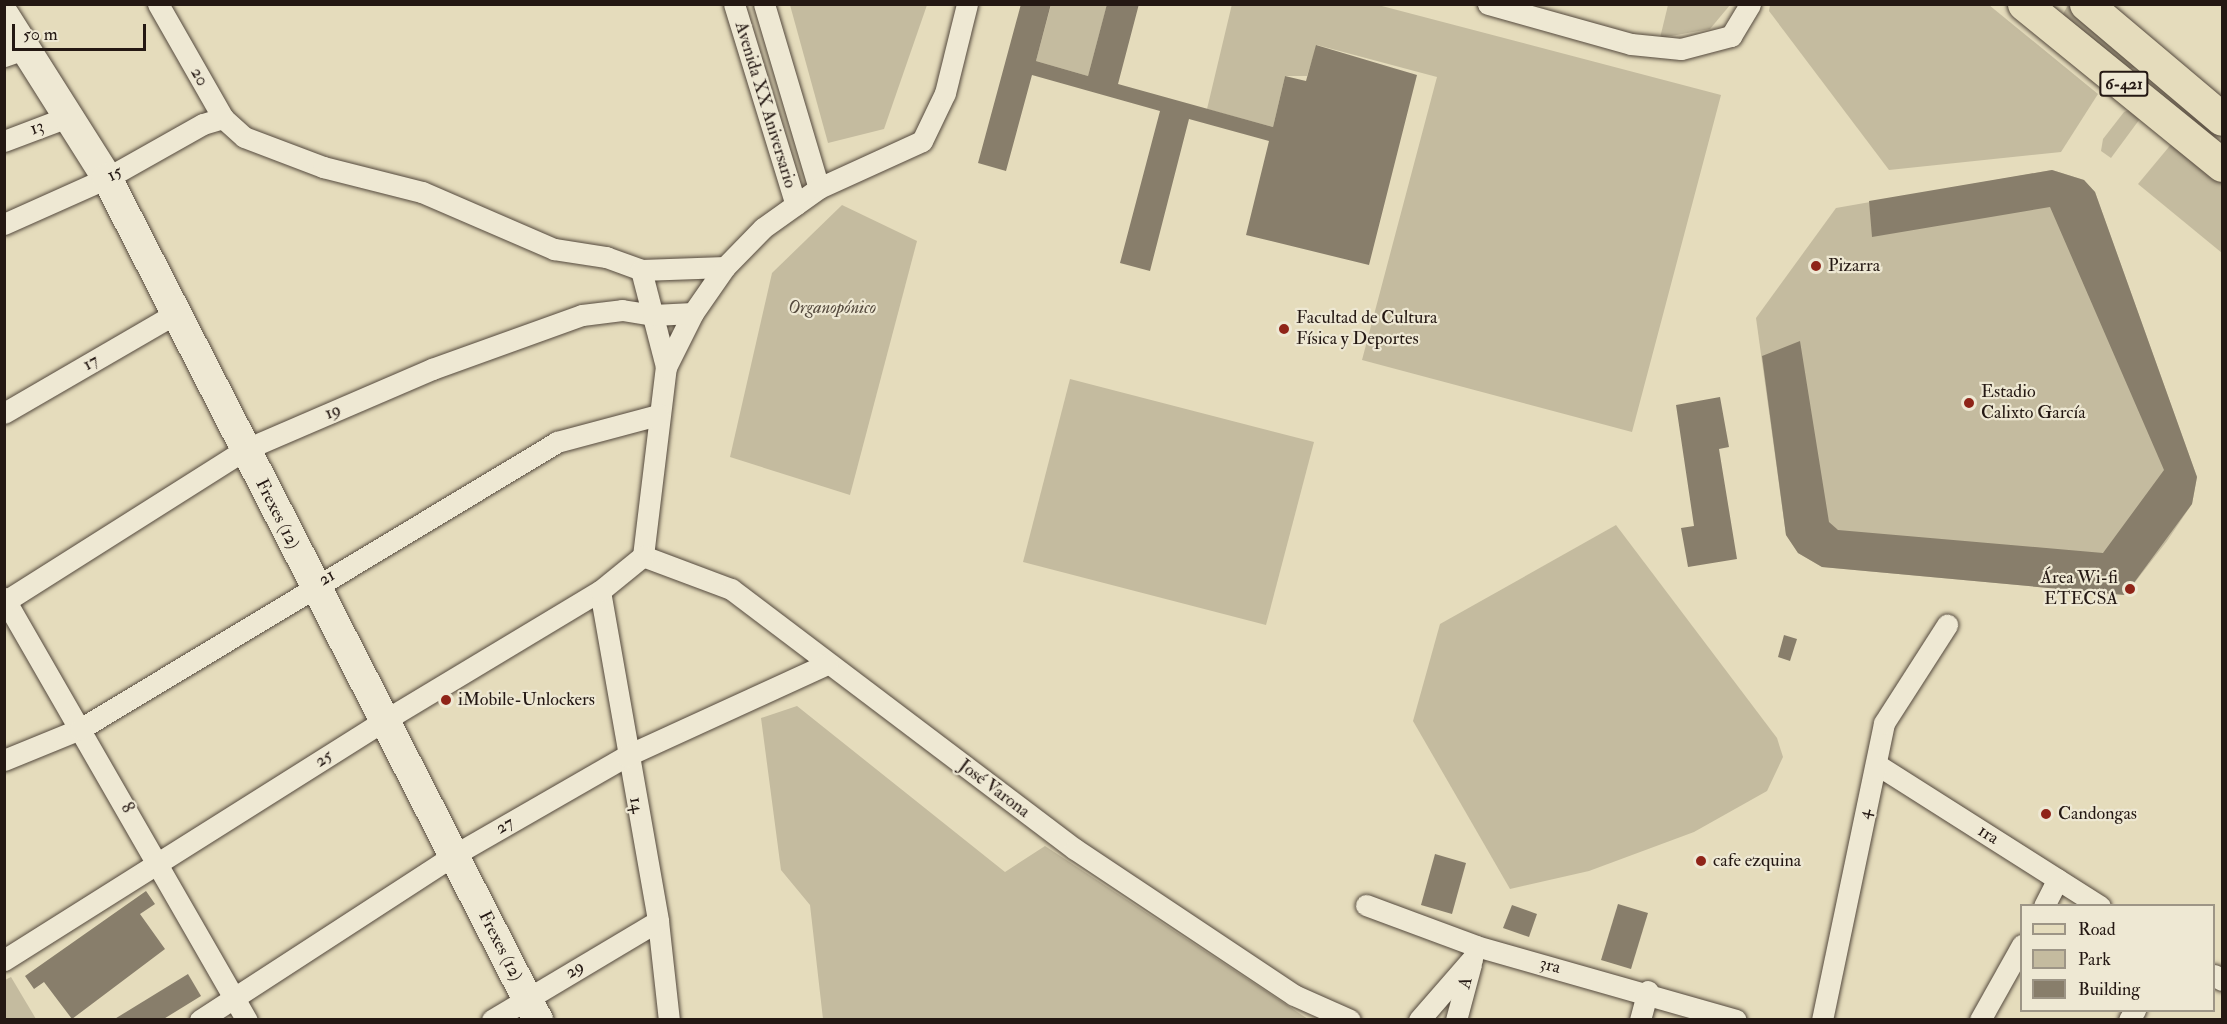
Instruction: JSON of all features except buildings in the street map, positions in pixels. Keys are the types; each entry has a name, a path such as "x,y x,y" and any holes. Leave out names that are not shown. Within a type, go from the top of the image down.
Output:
{"main road":[{"name":"6-421","path":"2024,4 2223,165"},
{"name":"6-421","path":"2086,4 2223,119"},
{"name":"Frexes (12)","path":"4,15 16,52 70,116 107,178 178,312 244,450 533,1009"}],"street":[{"name":"20","path":"158,4 223,118 244,137 323,167 422,192 554,249 606,257 641,270"},
{"name":"Avenida XX Aniversario","path":"734,4 796,205"},
{"name":"Avenida XX Aniversario","path":"764,4 819,188"},
{"path":"643,555 658,415 666,367 693,313 725,267 763,228 819,188 922,141 945,93 968,4"},
{"path":"1488,4 1631,44 1681,49 1731,36 1750,4"},
{"name":"13","path":"4,141 70,116"},
{"name":"15","path":"4,224 107,178 203,124 223,118"},
{"path":"666,367 641,270 725,267"},
{"name":"19","path":"5,600 244,450 432,369 582,315 622,310 653,315 693,313"},
{"name":"17","path":"4,413 178,312"},
{"name":"21","path":"4,760 80,729 314,585 556,442 658,415"},
{"name":"25","path":"4,960 160,865 385,720 600,591 643,555"},
{"name":"José Varona","path":"643,555 731,589 827,664 1075,849 1294,995 1350,1020"},
{"name":"14","path":"600,591 626,756 658,921 669,1020"},
{"name":"8","path":"5,600 160,865 247,1020"},
{"name":"4","path":"1822,1020 1884,723 1947,625"},
{"name":"27","path":"200,1020 454,855 626,756 827,664"},
{"name":"1ra","path":"1876,764 2097,904"},
{"path":"2045,904 2058,879"},
{"name":"3ra","path":"1366,905 1474,953 1648,991 1736,1020"},
{"name":"29","path":"492,1020 533,1009 658,921"},
{"path":"1980,1020 2020,949"},
{"path":"1419,1020 1474,953"},
{"name":"A","path":"1456,1020 1474,953"},
{"path":"1640,1020 1648,991"}],"green space":[{"path":"1232,4 1378,5 1721,95 1632,432 1362,360 1437,77 1317,45 1307,76 1285,76 1273,127 1207,109"},
{"path":"790,5 927,5 884,129 828,143"},
{"path":"1051,5 1107,5 1088,76 1036,61"},
{"path":"1668,5 1730,5 1710,29 1660,38"},
{"path":"1770,5 1989,5 2098,94 2061,152 1889,170 1769,11"},
{"path":"2068,5 2135,60 2136,67 2127,69 2062,16"},
{"path":"2136,107 2145,112 2111,158 2101,151 2103,139 2124,112"},
{"path":"2173,142 2222,180 2222,253 2138,184"},
{"name":"Estadio Calixto García","path":"2052,170 2084,180 2095,192 2197,477 2192,504 2167,541 2125,595 1822,567 1798,553 1786,535 1756,318 1836,208"},
{"name":"Organopónico","path":"842,205 917,241 850,495 730,457 772,273"},
{"path":"1070,379 1314,442 1266,625 1023,562"},
{"path":"1616,525 1777,738 1783,757 1767,791 1694,832 1589,871 1510,889 1413,721 1440,624"},
{"path":"797,706 1005,872 1045,846 1308,1019 823,1019 810,905 781,870 761,718"},
{"path":"11,977 36,1019 5,1019 5,980"}],"place":[{"name":"Pizarra","path":"1816,266"},
{"name":"Facultad de Cultura Física y Deportes","path":"1284,329"},
{"name":"Estadio Calixto García","path":"1969,403"},
{"name":"Área Wi-fi ETECSA","path":"2130,589"},
{"name":"iMobile-Unlockers","path":"446,700"},
{"name":"Candongas","path":"2046,814"},
{"name":"cafe ezquina","path":"1701,861"}]}
